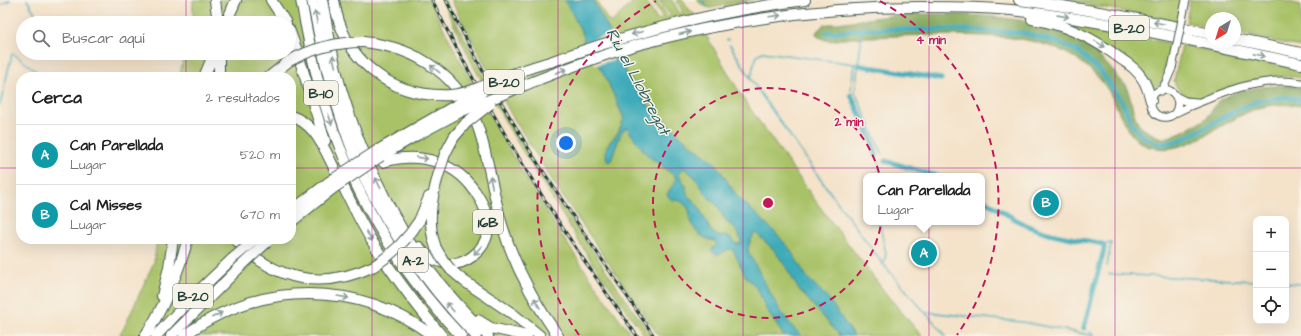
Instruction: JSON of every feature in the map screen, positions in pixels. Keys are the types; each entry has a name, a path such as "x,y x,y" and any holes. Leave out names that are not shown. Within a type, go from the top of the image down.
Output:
{"highway":[{"path":"215,0 217,16"},
{"path":"229,16 236,0"},
{"path":"271,0 281,16"},
{"name":"B-10","path":"301,0 308,39 322,98 342,154 355,182"},
{"name":"B-10","path":"312,0 333,94 343,125 363,175"},
{"path":"322,0 342,90 352,121 376,178 404,233 420,257 449,294 488,336"},
{"path":"334,0 341,27 352,50 377,74 391,84 410,91 428,95 452,95 478,88 533,66 550,62"},
{"name":"B-20","path":"296,218 333,187 381,152 417,135 459,108 550,62 586,48 681,22 729,11 805,0"},
{"name":"B-20","path":"1019,0 1124,16 1205,33"},
{"name":"B-20","path":"459,108 525,85 591,59 684,33 769,17 823,10 878,7 955,7 1017,10 1064,16 1116,25 1301,64"},
{"path":"955,7 1042,20 1090,38 1111,51 1141,76 1147,86 1151,101"},
{"path":"1241,40 1301,53"},
{"path":"296,58 312,50 336,44 363,42 386,45 411,54 427,62 449,80 464,100 478,129 502,225 514,259 538,306 558,336"},
{"path":"296,48 324,138 333,187"},
{"path":"206,72 212,60"},
{"path":"216,60 219,72"},
{"path":"275,72 291,60"},
{"path":"240,244 258,260 270,267 294,276 314,279 333,279 353,274 374,266 389,256 402,244 419,221 445,154 454,137 466,123 482,109 525,85"},
{"path":"296,118 308,125 318,138 333,187 363,226 386,264 442,336"},
{"name":"16B","path":"381,152 400,158 419,157 438,162 453,169 472,187 481,201 487,216 488,232 480,250 470,258 458,263 444,264 437,262 426,254 396,218"},
{"name":"A-2","path":"363,175 392,226 419,268 448,305 476,336"},
{"path":"437,176 430,217 431,230 436,248 443,260 451,270 464,281 513,314 540,336"},
{"name":"A-2","path":"355,182 397,256 423,292 461,336"},
{"path":"296,200 307,194 333,187"},
{"name":"B-20","path":"296,208 333,187"},
{"path":"144,336 162,294 169,268 172,244"},
{"path":"144,336 159,312 173,284 186,244"},
{"name":"B-20","path":"171,336 252,244"},
{"name":"B-20","path":"156,336 192,297 264,244"},
{"path":"184,336 207,320 241,305 275,296 308,294 345,297 379,306 410,320 433,336"},
{"path":"449,294 468,312 487,326 527,336"}],"main road":[{"path":"1186,0 1172,68 1161,90 1154,94 1151,101 1153,111 1159,116 1168,117 1199,102 1228,91 1253,84 1276,82 1301,83"},
{"path":"1172,68 1172,84 1178,105 1175,113"},
{"path":"1161,90 1167,90 1186,101 1199,102"}],"green space":[{"path":"193,0 429,0 479,96 528,182 578,260 632,336 119,336 154,262 156,244 296,244 296,72 180,72 183,60 296,60 296,16 193,16"},
{"path":"442,0 445,0 500,107 548,186 651,336 645,336 590,259 517,142 474,67"},
{"path":"451,0 565,0 585,37 583,41 605,75 624,119 618,132 606,148 607,161 611,161 621,133 626,127 647,155 675,176 676,180 669,191 672,200 679,200 683,202 687,206 696,231 705,238 715,241 717,244 713,253 720,254 729,249 733,250 746,277 755,286 766,309 784,336 659,336 559,191 511,114"},
{"path":"593,0 596,0 608,21 612,22 633,2 632,0 645,0 657,20 663,18 651,0 656,0 667,15 664,18 671,16 659,0 672,0 679,14 683,12 676,0 683,0 690,11 692,11 744,100 817,203 887,295 922,336 854,336 828,299 807,277 789,248 775,232 737,196 716,164 684,139 653,111 645,101 628,76 609,30"},
{"path":"697,0 753,0 710,8 702,5"},
{"path":"1061,0 1183,0 1178,21"},
{"path":"1190,0 1281,0 1301,5 1301,47 1241,34 1241,12 1205,12 1205,27 1186,22"},
{"path":"903,14 945,14 996,17 1046,25 1067,32 1083,42 1094,52 1125,85 1139,125 1149,132 1163,138 1192,127 1203,120 1221,99 1250,89 1271,86 1301,87 1301,106 1278,105 1262,107 1243,114 1204,136 1178,147 1164,149 1150,147 1135,138 1129,131 1108,90 1098,77 1074,58 1047,45 1017,39 969,35 866,37 828,41 817,36 816,32 823,25"},
{"path":"1060,22 1113,31 1172,44 1165,77 1157,86 1152,87 1147,78"},
{"path":"1182,45 1301,70 1301,78 1274,77 1249,81 1200,98 1187,96 1180,91 1175,85 1174,81"},
{"path":"684,168 694,176 717,205 725,220 735,229 741,240 740,244 736,244 726,236 718,236 711,231 697,204 687,195 686,186 679,175 680,171"},
{"path":"755,232 774,250 788,270 797,287 840,336 802,336 793,328 772,296 748,252 750,241"}],"water":[{"path":"565,0 593,0 609,30 628,76 645,101 653,111 684,139 716,164 737,196 775,232 789,248 807,277 828,298 854,336 840,336 797,287 788,270 774,250 755,232 749,244 748,252 786,318 793,328 802,336 784,336 766,309 755,286 746,277 733,250 728,249 719,254 715,254 711,250 717,244 715,241 699,234 691,222 690,212 687,207 680,201 671,199 667,194 676,180 675,176 647,155 626,127 621,133 610,162 607,161 607,147 619,131 624,118 605,76 583,41 584,37","holes":["684,168 694,176 708,197 717,205 725,220 735,229 741,240 740,244 736,244 730,237 718,236 711,231 697,204 687,195 686,186 679,175 680,171"]}],"pier":[{"path":"612,33 622,57 596,65 582,43"}],"waterway":[{"path":"0,6 10,0"},
{"path":"27,0 37,16"},
{"path":"702,0 707,7"},
{"path":"826,33 867,29 967,30 1024,33 1056,42 1077,51 1101,72 1122,101 1132,125 1142,136 1159,144 1179,141 1258,101 1286,97 1301,100"},
{"path":"862,30 855,92 882,153"},
{"path":"730,45 758,90 821,180 883,264 946,336"},
{"path":"751,77 758,54 763,52 855,64"},
{"path":"0,105 12,54 16,56"},
{"path":"22,60 37,72"},
{"path":"851,90 854,64"},
{"path":"858,65 941,79"},
{"path":"851,95 871,138 876,155"},
{"path":"879,161 881,173"},
{"path":"886,161 927,173"},
{"path":"985,201 1013,218 1041,231 1104,245 1084,328"},
{"path":"880,225 886,253 884,263"},
{"path":"1102,244 1111,243 1107,266"},
{"path":"1109,274 1253,281"},
{"path":"1289,283 1301,284"},
{"path":"927,312 1022,322 1095,336"},
{"path":"1090,332 1094,335"}],"railway":[{"path":"432,0 468,69 525,168 579,253 637,336"},
{"path":"446,0 486,77 533,156 654,336"}],"place":[{"name":"Cal Misses","path":"1046,203"},
{"name":"Can Parellada","path":"924,253"}],"water label":[{"name":"Riu el Llobregat","path":"639,81"}]}
